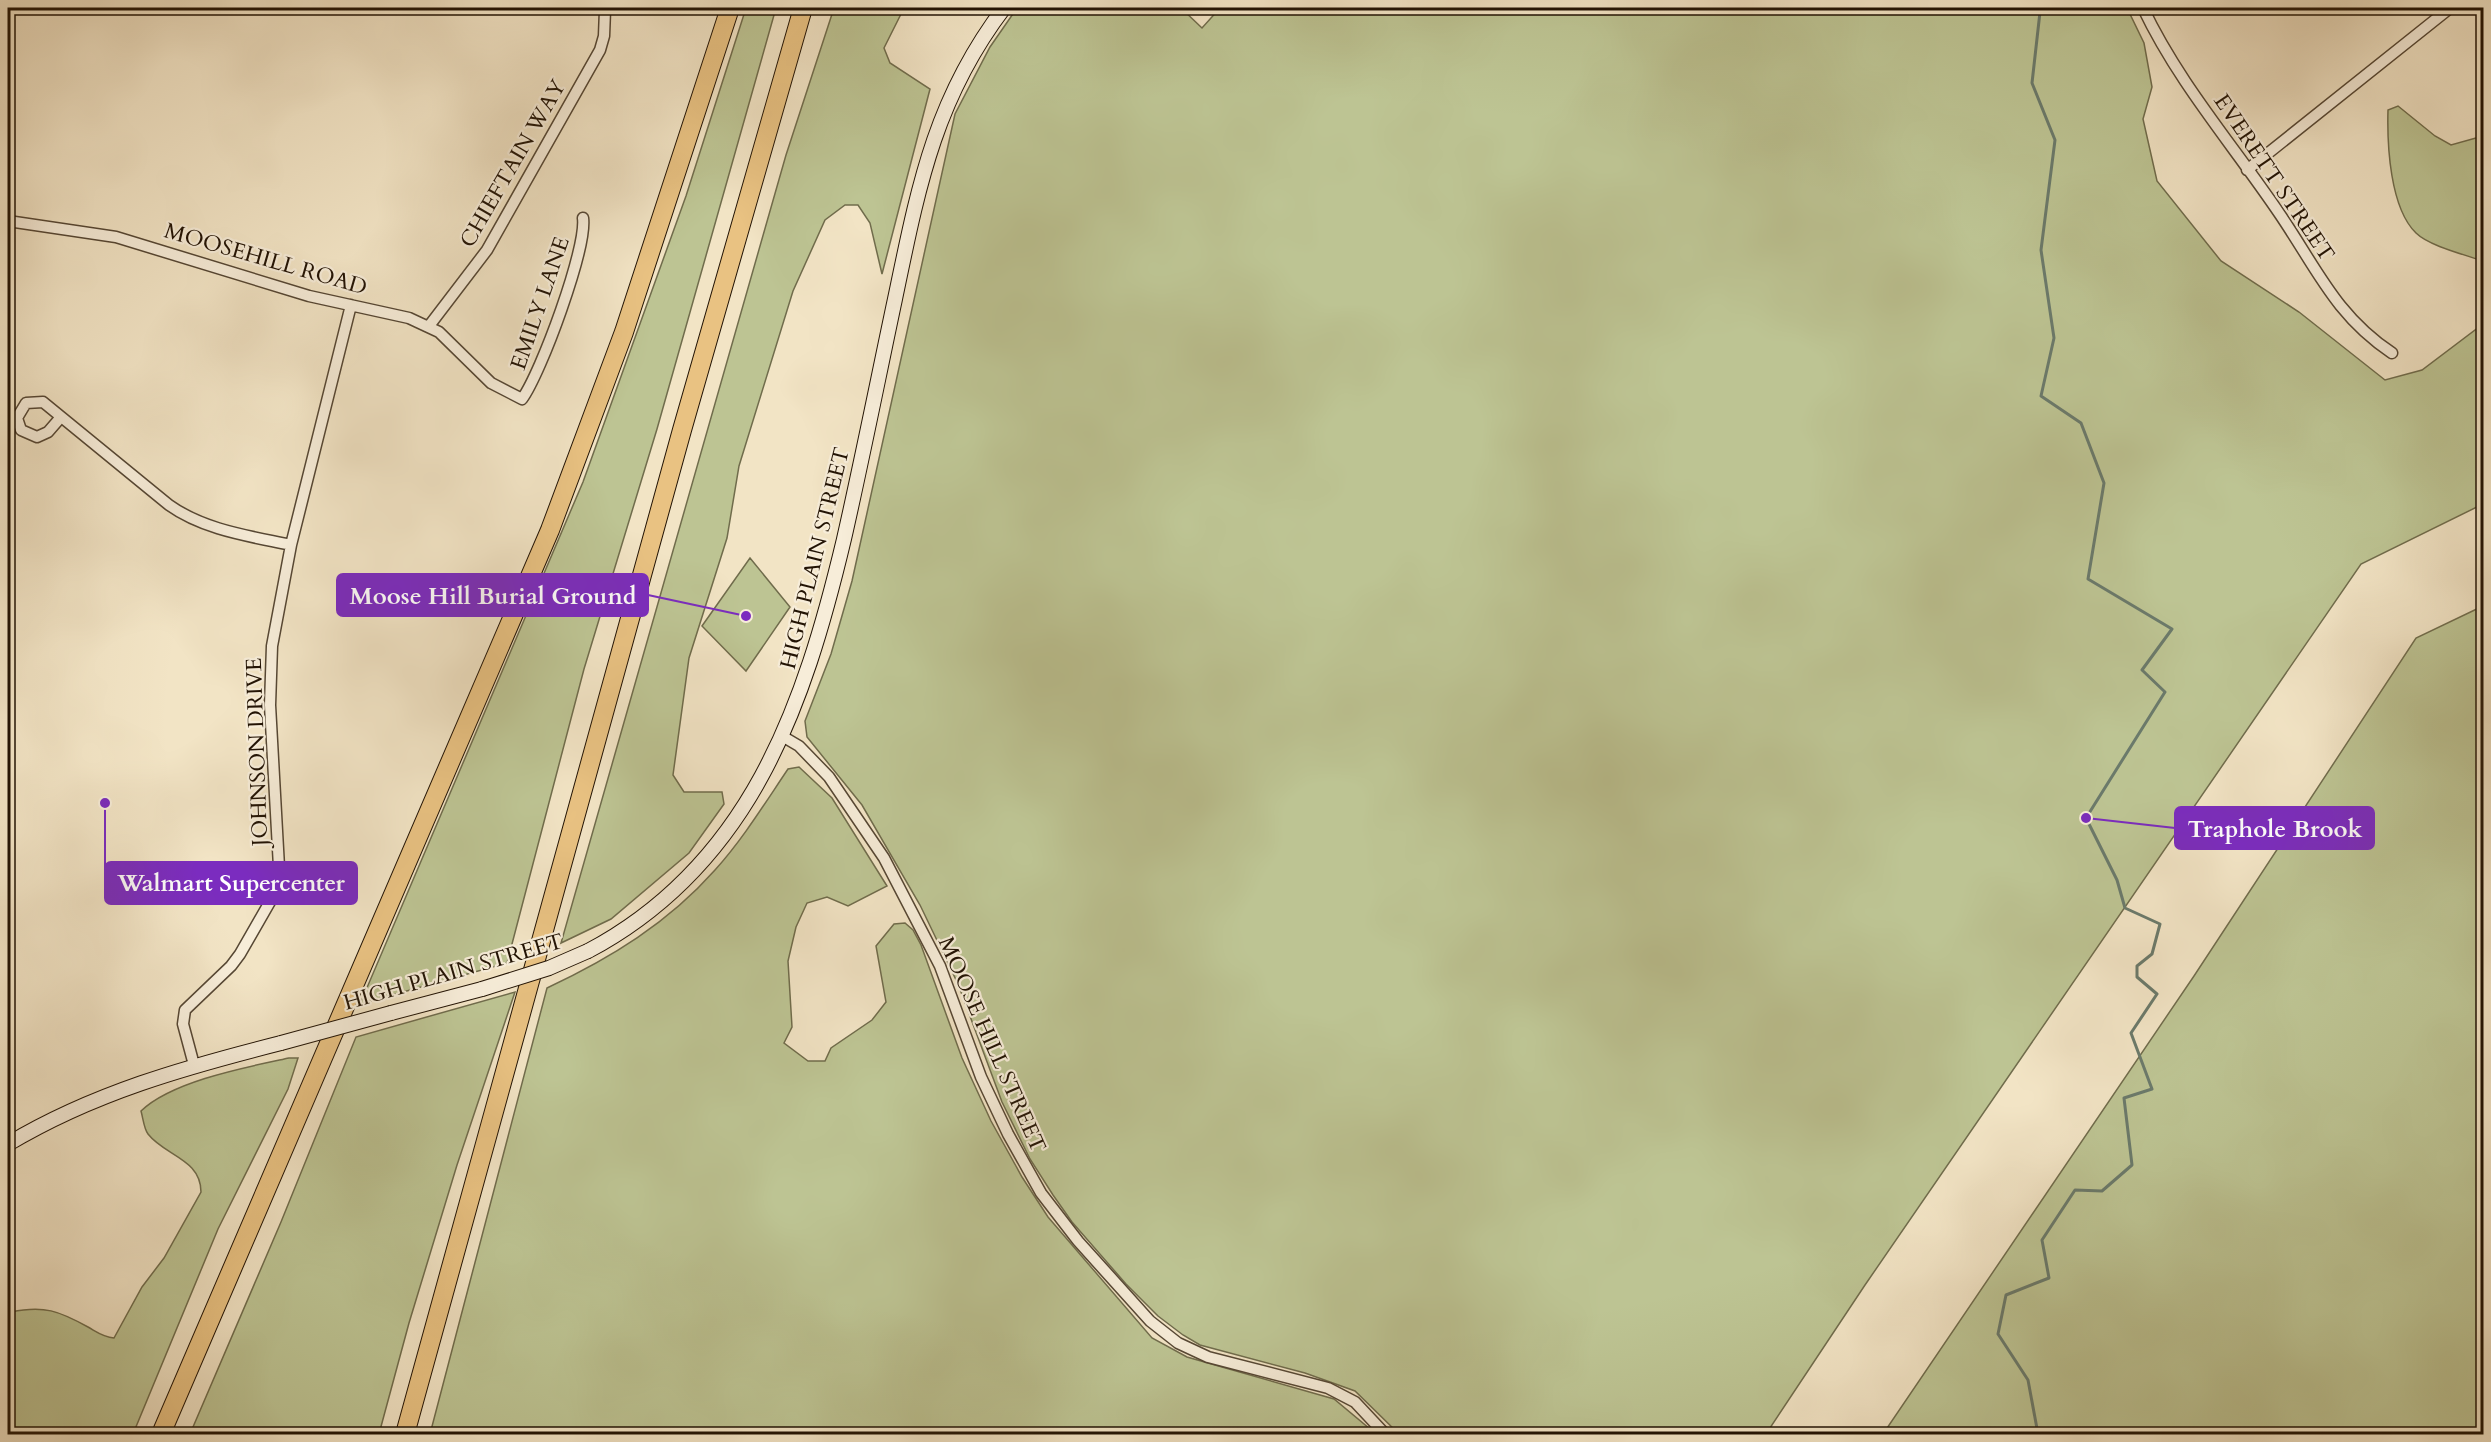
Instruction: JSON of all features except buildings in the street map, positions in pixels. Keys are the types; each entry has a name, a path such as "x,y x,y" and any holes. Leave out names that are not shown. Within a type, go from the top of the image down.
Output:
{"highway":[{"path":"161,1434 501,648 566,491 631,311 730,8"},
{"path":"405,1434 802,8"}],"main road":[{"name":"HIGH PLAIN STREET","path":"8,1144 100,1098 194,1065 482,989 549,968 588,951 652,910 708,856 753,795 804,685 828,606 925,163 960,75 1004,8"}],"street":[{"path":"1196,8 1208,8"},
{"name":"EVERETT STREET","path":"2143,8 2155,33 2247,170 2279,212 2344,313 2364,334 2392,353"},
{"path":"2247,170 2450,8"},
{"name":"CHIEFTAIN WAY","path":"429,326 487,250 600,50 604,36 605,10"},
{"name":"EMILY LANE","path":"522,399 534,379 580,254 583,218"},
{"name":"MOOSEHILL ROAD","path":"8,221 131,240 291,290 398,314 429,326 449,339 491,383 522,399"},
{"name":"JOHNSON DRIVE","path":"194,1065 183,1024 185,1010 231,966 249,940 271,900 279,867 270,678 272,646 291,545 351,305"},
{"path":"61,417 180,514 208,526 291,545"},
{"name":"MOOSE HILL STREET","path":"782,736 799,747 829,777 884,858 940,966 981,1077 1008,1134 1041,1193 1078,1241 1150,1321 1178,1343 1208,1357 1315,1384 1342,1395 1355,1402 1385,1434"}],"green space":[{"path":"746,8 776,8 657,429 584,669 507,963 360,1004 583,482 686,196"},
{"path":"834,8 904,8 884,48 890,63 930,89 882,274 870,223 858,205 845,205 825,220 793,291 739,466 727,538 689,658 673,775 684,792 722,792 724,804 689,853 611,919 561,943 786,155"},
{"path":"1017,8 1181,8 1202,28 1220,8 2127,8 2144,43 2152,87 2143,119 2157,181 2221,261 2299,312 2385,380 2422,370 2483,324 2483,504 2361,564 1865,1285 1766,1434 1399,1434 1355,1391 1305,1373 1200,1345 1183,1335 1158,1316 1126,1284 1072,1222 1030,1159 1002,1102 958,984 920,905 862,805 807,737 805,721 831,654 852,581 955,114 990,47"},
{"path":"2398,106 2435,136 2451,145 2483,136 2483,261 2448,250 2422,238 2407,222 2395,192 2388,140 2388,110"},
{"path":"750,558 790,607 746,671 702,626"},
{"path":"2483,606 2483,1434 1883,1434 2194,976 2416,638"},
{"path":"799,767 832,798 887,886 848,906 827,897 807,903 796,927 788,961 792,1027 784,1043 808,1061 825,1061 831,1048 872,1020 886,1002 876,946 894,924 905,923 913,930 921,945 962,1058 991,1121 1022,1177 1048,1217 1152,1338 1187,1357 1334,1399 1376,1434 430,1434 547,988 616,951 678,907 735,846 788,769"},
{"path":"515,992 457,1165 409,1323 379,1434 190,1434 281,1222 356,1037"},
{"path":"289,1058 298,1058 288,1089 218,1229 133,1434 8,1434 8,1324 11,1312 42,1309 60,1313 103,1335 114,1338 142,1287 164,1258 201,1192 195,1172 189,1165 163,1148 148,1134 141,1111 155,1100 190,1083"}],"waterway":[{"path":"2037,8 2040,12 2032,83 2055,140 2041,250 2054,338 2041,396 2081,423 2104,483 2088,579 2172,629 2142,670 2165,692 2086,818 2117,880 2125,908 2160,924 2152,954 2137,966 2137,977 2157,994 2131,1033 2152,1089 2124,1098 2132,1165 2102,1191 2075,1190 2042,1240 2049,1278 2006,1295 1998,1334 2028,1380 2038,1434"}],"place":[{"name":"Moose Hill Burial Ground","path":"746,616"},
{"name":"Walmart Supercenter","path":"105,803"},
{"name":"Traphole Brook","path":"2086,818"}]}
